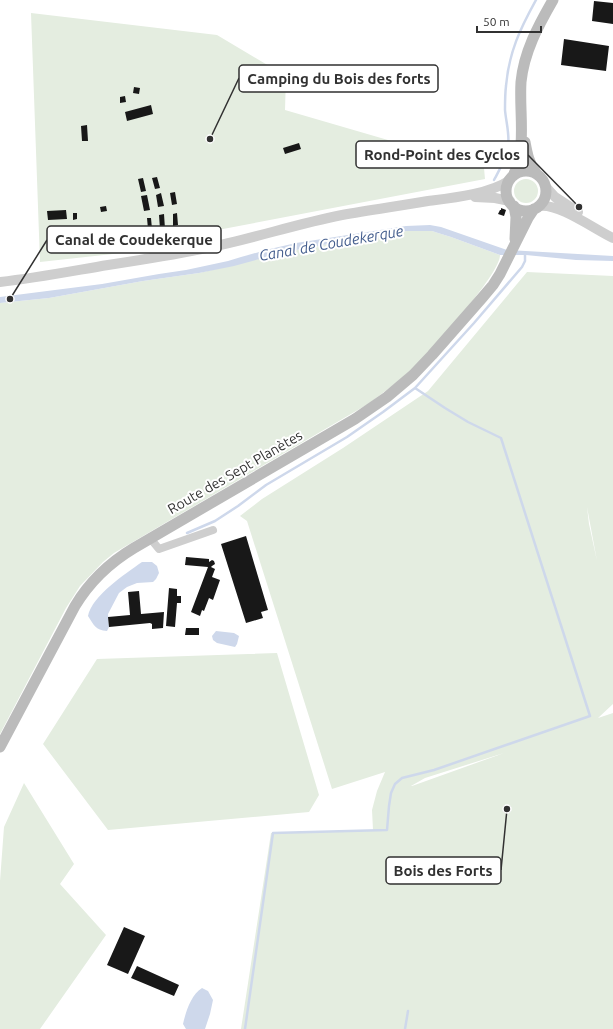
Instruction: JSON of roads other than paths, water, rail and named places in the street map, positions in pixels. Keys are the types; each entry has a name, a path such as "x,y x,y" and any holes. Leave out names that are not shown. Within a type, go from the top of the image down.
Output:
{"main road":[{"path":"521,117 527,155 532,167 542,179 546,187 543,200 536,207 524,210 519,209 512,204 507,195 507,185 518,166 520,158 521,82 526,55 537,29 553,0"},
{"path":"512,178 517,173 524,171 536,173"},
{"name":"Route des Sept Planètes","path":"512,204 516,220 514,246"},
{"name":"Route des Sept Planètes","path":"0,747 71,613 92,582 120,556 351,421 387,398 413,375 441,346 489,290 506,263 528,218 536,207"}],"street":[{"path":"0,282 178,254 225,244 332,217 453,198 501,186 512,178"},
{"path":"546,187 552,194 570,207 613,231"},
{"path":"453,198 484,197 502,199 512,204"},
{"path":"536,207 548,205 556,208 613,238"},
{"path":"150,538 159,549 213,530"}],"water":[{"path":"430,225 441,227 507,250 613,256 613,261 576,260 526,255 500,255 432,231 407,231 301,249 234,266 199,273 143,281 49,298 0,303 0,297 102,284 186,270 228,261 296,243 406,226"},
{"path":"142,562 152,562 157,566 159,573 156,579 153,582 137,583 127,587 119,593 108,614 109,627 107,631 97,628 88,616 91,608 102,593"},
{"path":"216,631 234,633 239,636 235,647 217,643 213,640 212,636"},
{"path":"202,988 208,991 213,1000 205,1029 186,1029 183,1024 187,1009 192,999"}],"waterway":[{"path":"494,180 501,168 508,147 509,138 505,110 507,74 516,41 536,0"},
{"path":"187,533 215,521 266,485 347,437 415,388 522,267 525,261 525,254"},
{"path":"245,1029 273,833 387,830 391,793 395,784 402,778 434,770 590,716 501,438 468,422 415,388"},
{"path":"405,1029 408,1011"}],"place":[{"name":"Camping du Bois des forts","path":"210,139"},
{"name":"Rond-Point des Cyclos","path":"579,207"},
{"name":"Canal de Coudekerque","path":"10,299"},
{"name":"Bois des Forts","path":"507,809"}]}
